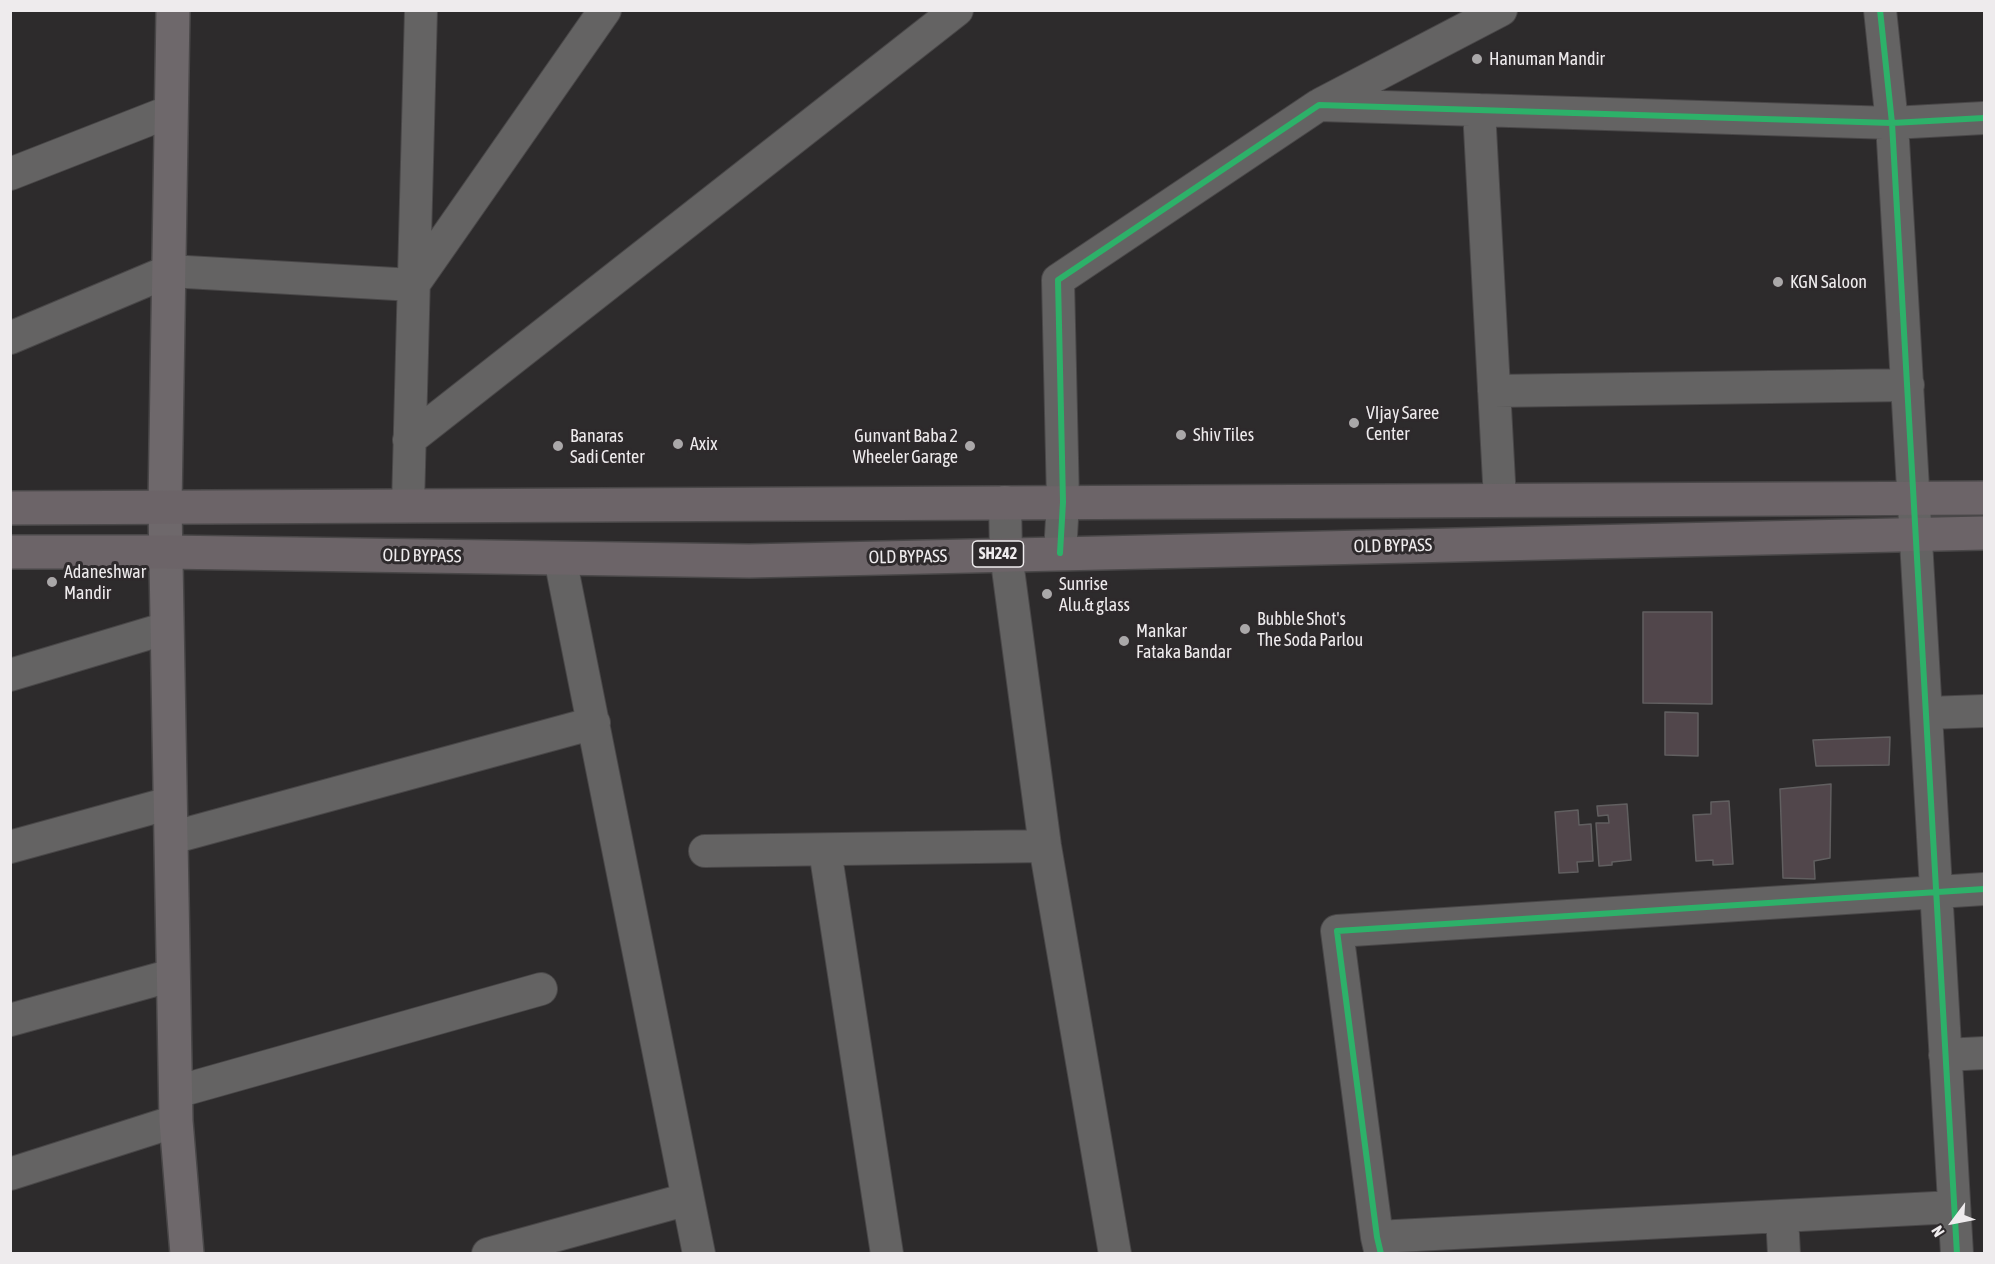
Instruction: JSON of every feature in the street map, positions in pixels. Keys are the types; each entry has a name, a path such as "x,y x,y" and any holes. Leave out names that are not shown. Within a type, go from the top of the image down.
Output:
{"main road":[{"path":"173,10 165,506 176,1107 187,1254"},
{"path":"10,508 1984,498"},
{"name":"OLD BYPASS","path":"10,552 166,552 749,561 1984,533"}],"street":[{"path":"408,505 421,10"},
{"path":"413,285 605,10"},
{"path":"409,440 957,10"},
{"path":"1060,554 1063,502 1058,280 1319,105 1501,10"},
{"path":"1880,10 1892,123 1957,1254"},
{"path":"1319,105 1892,123 1984,118"},
{"path":"1479,110 1500,500"},
{"path":"10,174 171,111"},
{"path":"10,338 169,271 413,285"},
{"path":"1494,391 1908,385"},
{"path":"1005,502 1006,554 1046,846 1115,1254"},
{"path":"560,558 699,1254"},
{"path":"10,675 167,628"},
{"path":"1927,713 1984,711"},
{"path":"171,838 594,723"},
{"path":"10,847 170,803"},
{"path":"705,851 1046,846"},
{"path":"825,850 887,1254"},
{"path":"1954,1207 1782,1216 1533,1241 1379,1245 1337,932 1984,889"},
{"path":"10,1020 173,975"},
{"path":"10,1174 176,1107 541,989"},
{"path":"1946,1055 1984,1053"},
{"path":"488,1254 688,1199"},
{"path":"1782,1216 1784,1254"}],"building":[{"path":"1643,612 1712,612 1712,704 1643,703"},
{"path":"1665,712 1698,713 1698,756 1665,755"},
{"path":"1890,737 1889,765 1816,766 1813,740"},
{"path":"1831,784 1830,858 1814,861 1815,879 1783,878 1780,789"},
{"path":"1729,801 1733,864 1713,865 1713,860 1696,861 1693,815 1711,814 1711,802"},
{"path":"1627,804 1631,860 1599,866 1596,823 1609,823 1608,815 1598,816 1597,806"},
{"path":"1578,810 1579,825 1591,824 1593,861 1577,862 1578,872 1559,873 1555,812"}],"cycle path":[{"path":"1880,10 1892,123 1957,1254"},
{"path":"1060,553 1063,502 1058,280 1319,105 1892,123 1984,118"},
{"path":"1381,1254 1337,931 1984,889"}],"place":[{"name":"Hanuman Mandir","path":"1477,59"},
{"name":"KGN Saloon","path":"1778,282"},
{"name":"VIjay Saree Center","path":"1354,423"},
{"name":"Shiv Tiles","path":"1181,435"},
{"name":"Axix","path":"678,444"},
{"name":"Banaras Sadi Center","path":"558,446"},
{"name":"Gunvant Baba 2 Wheeler Garage","path":"970,446"},
{"name":"Adaneshwar Mandir","path":"52,582"},
{"name":"Sunrise Alu.& glass","path":"1047,594"},
{"name":"Bubble Shot's The Soda Parlou","path":"1245,629"},
{"name":"Mankar Fataka Bandar","path":"1124,641"}]}
